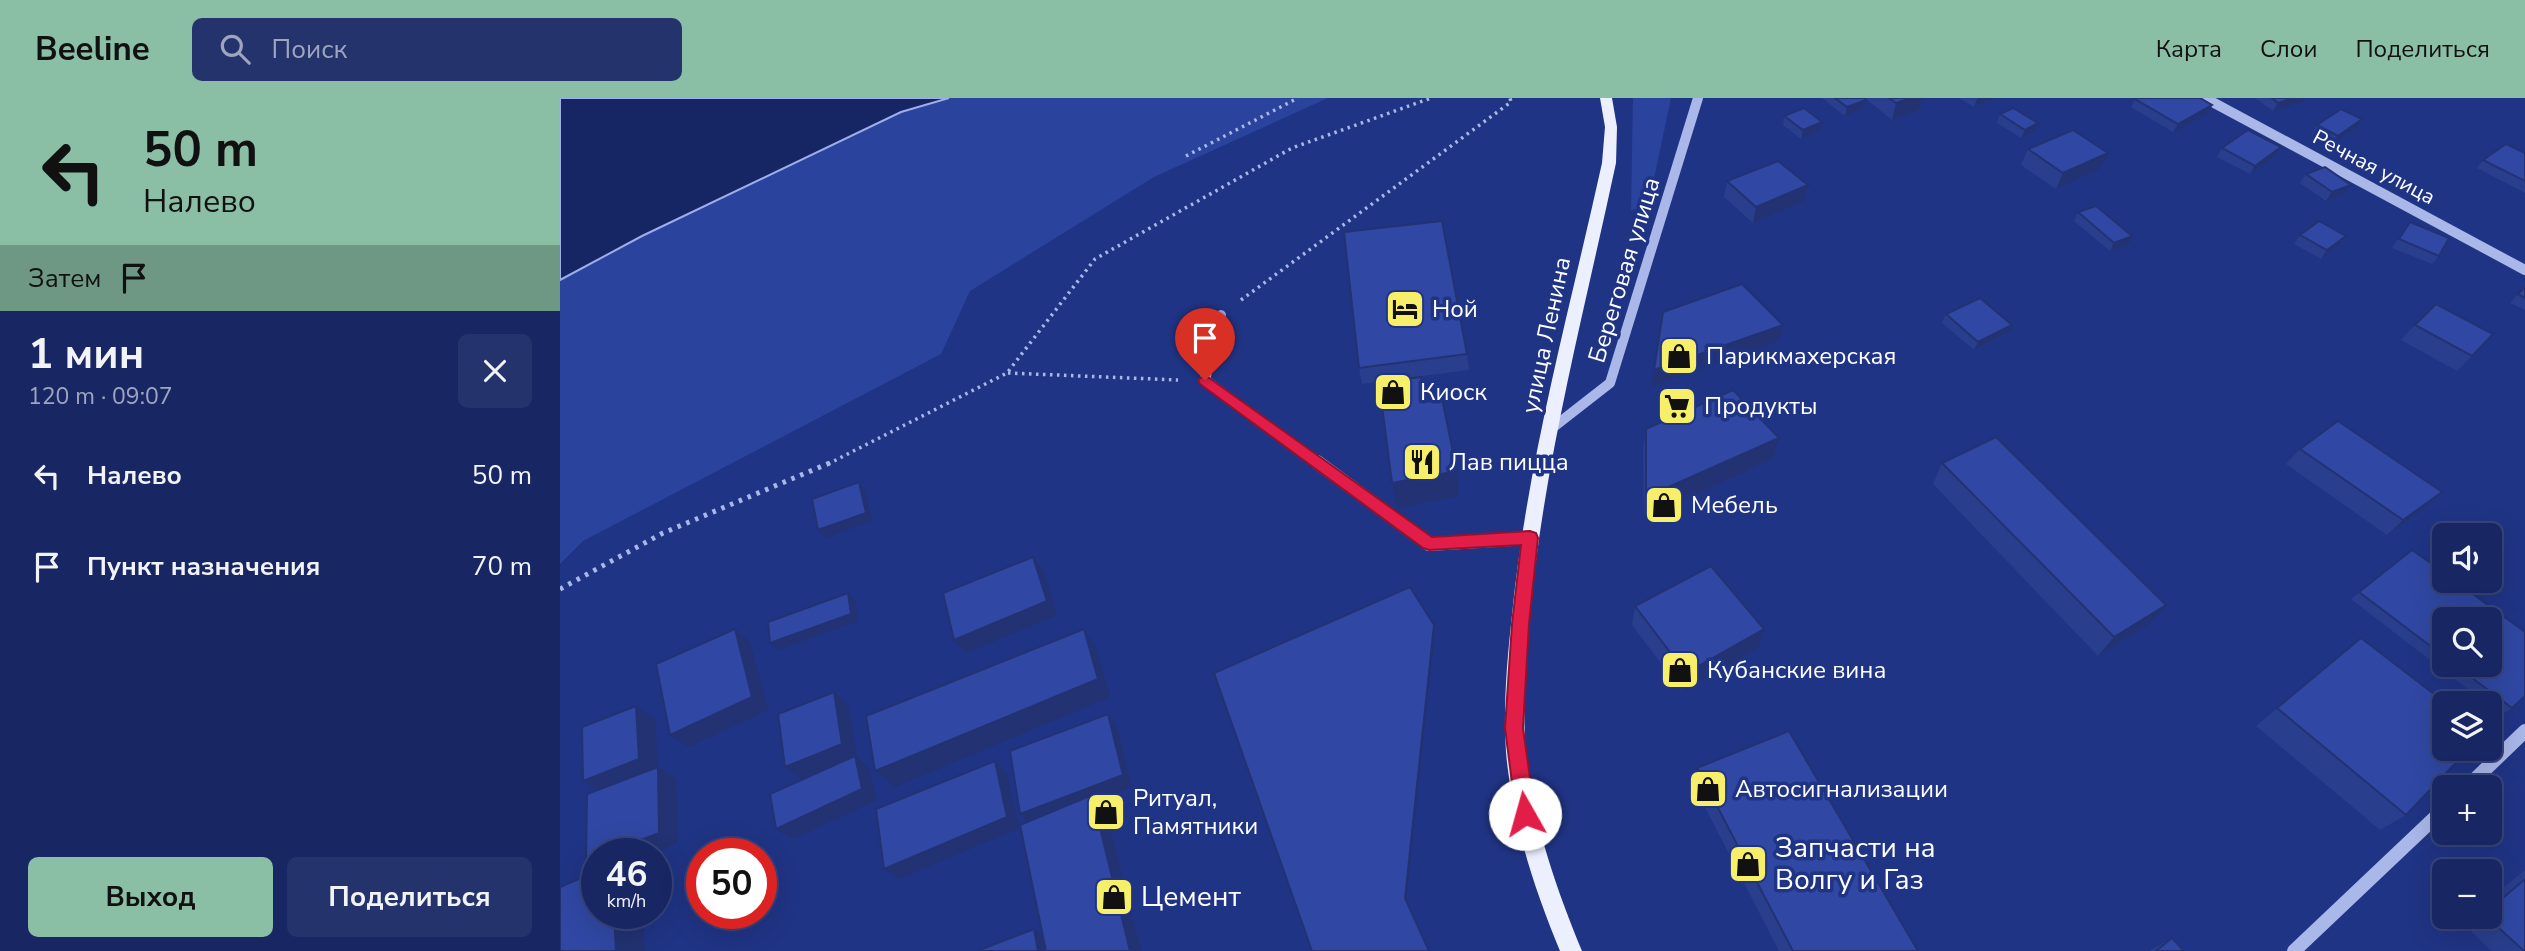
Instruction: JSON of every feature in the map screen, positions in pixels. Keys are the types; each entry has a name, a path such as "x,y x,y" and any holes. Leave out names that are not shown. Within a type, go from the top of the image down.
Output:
{"main road":[{"name":"улица Ленина","path":"1571,951 1561,928 1525,814 1514,728 1530,538 1609,163 1611,127 1606,98"}],"street":[{"name":"Береговая улица","path":"1551,429 1611,383 1698,98"},
{"name":"Речная улица","path":"2205,98 2525,270"},
{"path":"1221,314 1205,380 1429,544 1530,538"},
{"path":"2480,775 2524,735"},
{"path":"2294,951 2432,820"}],"path":[{"path":"1186,156 1298,98"},
{"path":"560,589 663,533 830,463 1007,373 1095,259 1293,148 1431,98"},
{"path":"1221,314 1511,102 1510,98"},
{"path":"1007,373 1205,380"}],"shaded area":[{"path":"560,98 949,98 901,112 642,236 560,280"},
{"path":"949,98 1328,98 1154,177 970,291 941,354 583,541 560,564 560,280 642,236 901,112"},
{"path":"1633,98 1671,98 1648,207 1631,210"}],"building":[{"path":"1835,98 1864,98 1866,100 1847,107"},
{"path":"1889,98 1912,98 1896,103"},
{"path":"2200,98 2212,105 2178,124 2135,99"},
{"path":"2272,98 2293,98 2278,103"},
{"path":"1804,108 1822,122 1803,130 1784,116"},
{"path":"2013,108 2038,123 2025,130 2000,114"},
{"path":"2341,109 2362,119 2338,136 2317,125"},
{"path":"2073,130 2108,153 2063,173 2028,149"},
{"path":"2248,130 2281,147 2255,166 2222,148"},
{"path":"2506,144 2525,153 2525,181 2483,160"},
{"path":"1778,161 1808,185 1756,207 1727,181"},
{"path":"2325,167 2351,185 2332,192 2306,174"},
{"path":"2096,206 2132,236 2114,243 2078,212"},
{"name":"Ной","path":"1442,221 1467,354 1359,368 1344,232"},
{"path":"2319,221 2346,236 2327,250 2300,235"},
{"path":"2410,222 2449,238 2439,256 2399,239"},
{"path":"1742,284 1783,325 1654,370 1663,312"},
{"path":"2525,287 2525,298 2518,294"},
{"path":"1980,298 2012,325 1978,342 1946,314"},
{"path":"2436,304 2493,334 2472,356 2415,325"},
{"name":"Лав пицца","path":"1421,377 1424,402 1442,399 1457,471 1392,483 1379,383"},
{"path":"1733,390 1779,438 1646,497 1646,429"},
{"path":"2338,421 2442,492 2403,520 2300,449"},
{"path":"1996,437 2166,605 2114,637 1942,463"},
{"path":"859,482 866,513 818,530 812,499"},
{"path":"2412,550 2432,564 2432,593 2471,593 2491,607 2432,607 2432,647 2359,592"},
{"path":"1033,557 1047,601 954,640 943,593"},
{"path":"1711,566 1764,629 1686,673 1635,606"},
{"path":"1410,587 1434,625 1405,898 1429,951 1312,951 1214,673"},
{"path":"848,593 851,614 770,643 768,622"},
{"path":"2502,615 2525,632 2525,696 2512,708 2502,700 2502,691 2489,691 2471,677 2502,677"},
{"path":"735,629 752,697 670,735 656,664"},
{"path":"1084,629 1098,679 875,771 866,716"},
{"path":"2361,638 2432,692 2432,761 2458,761 2444,775 2432,775 2432,788 2406,815 2277,708"},
{"path":"834,692 842,744 785,767 778,714"},
{"path":"636,706 639,759 583,781 582,727"},
{"path":"1108,714 1123,775 1020,814 1010,751"},
{"path":"1789,731 1918,951 1793,951 1697,768"},
{"path":"855,756 862,789 776,829 770,794"},
{"path":"995,761 1007,817 884,869 876,809"},
{"path":"658,767 659,833 646,838 586,838 587,794"},
{"path":"1092,795 1130,951 1046,951 1020,825"},
{"path":"581,878 581,929 615,929 616,951 560,951 560,887"},
{"path":"2525,879 2525,951 2500,929 2502,899"},
{"path":"1034,929 1038,951 977,951"},
{"path":"2172,938 2184,951 2156,951"}],"place":[{"name":"Ной","path":"1405,309"},
{"name":"Парикмахерская","path":"1679,356"},
{"name":"Киоск","path":"1393,392"},
{"name":"Продукты","path":"1677,406"},
{"name":"Лав пицца","path":"1422,462"},
{"name":"Мебель","path":"1664,505"},
{"name":"Кубанские вина","path":"1680,670"},
{"name":"Автосигнализации","path":"1708,789"},
{"name":"Ритуал, Памятники","path":"1106,812"},
{"name":"Запчасти на Волгу и Газ","path":"1748,864"},
{"name":"Цемент","path":"1114,897"}],"route":[{"path":"1205,380 1429,544 1530,538 1514,728 1525,814"}]}
